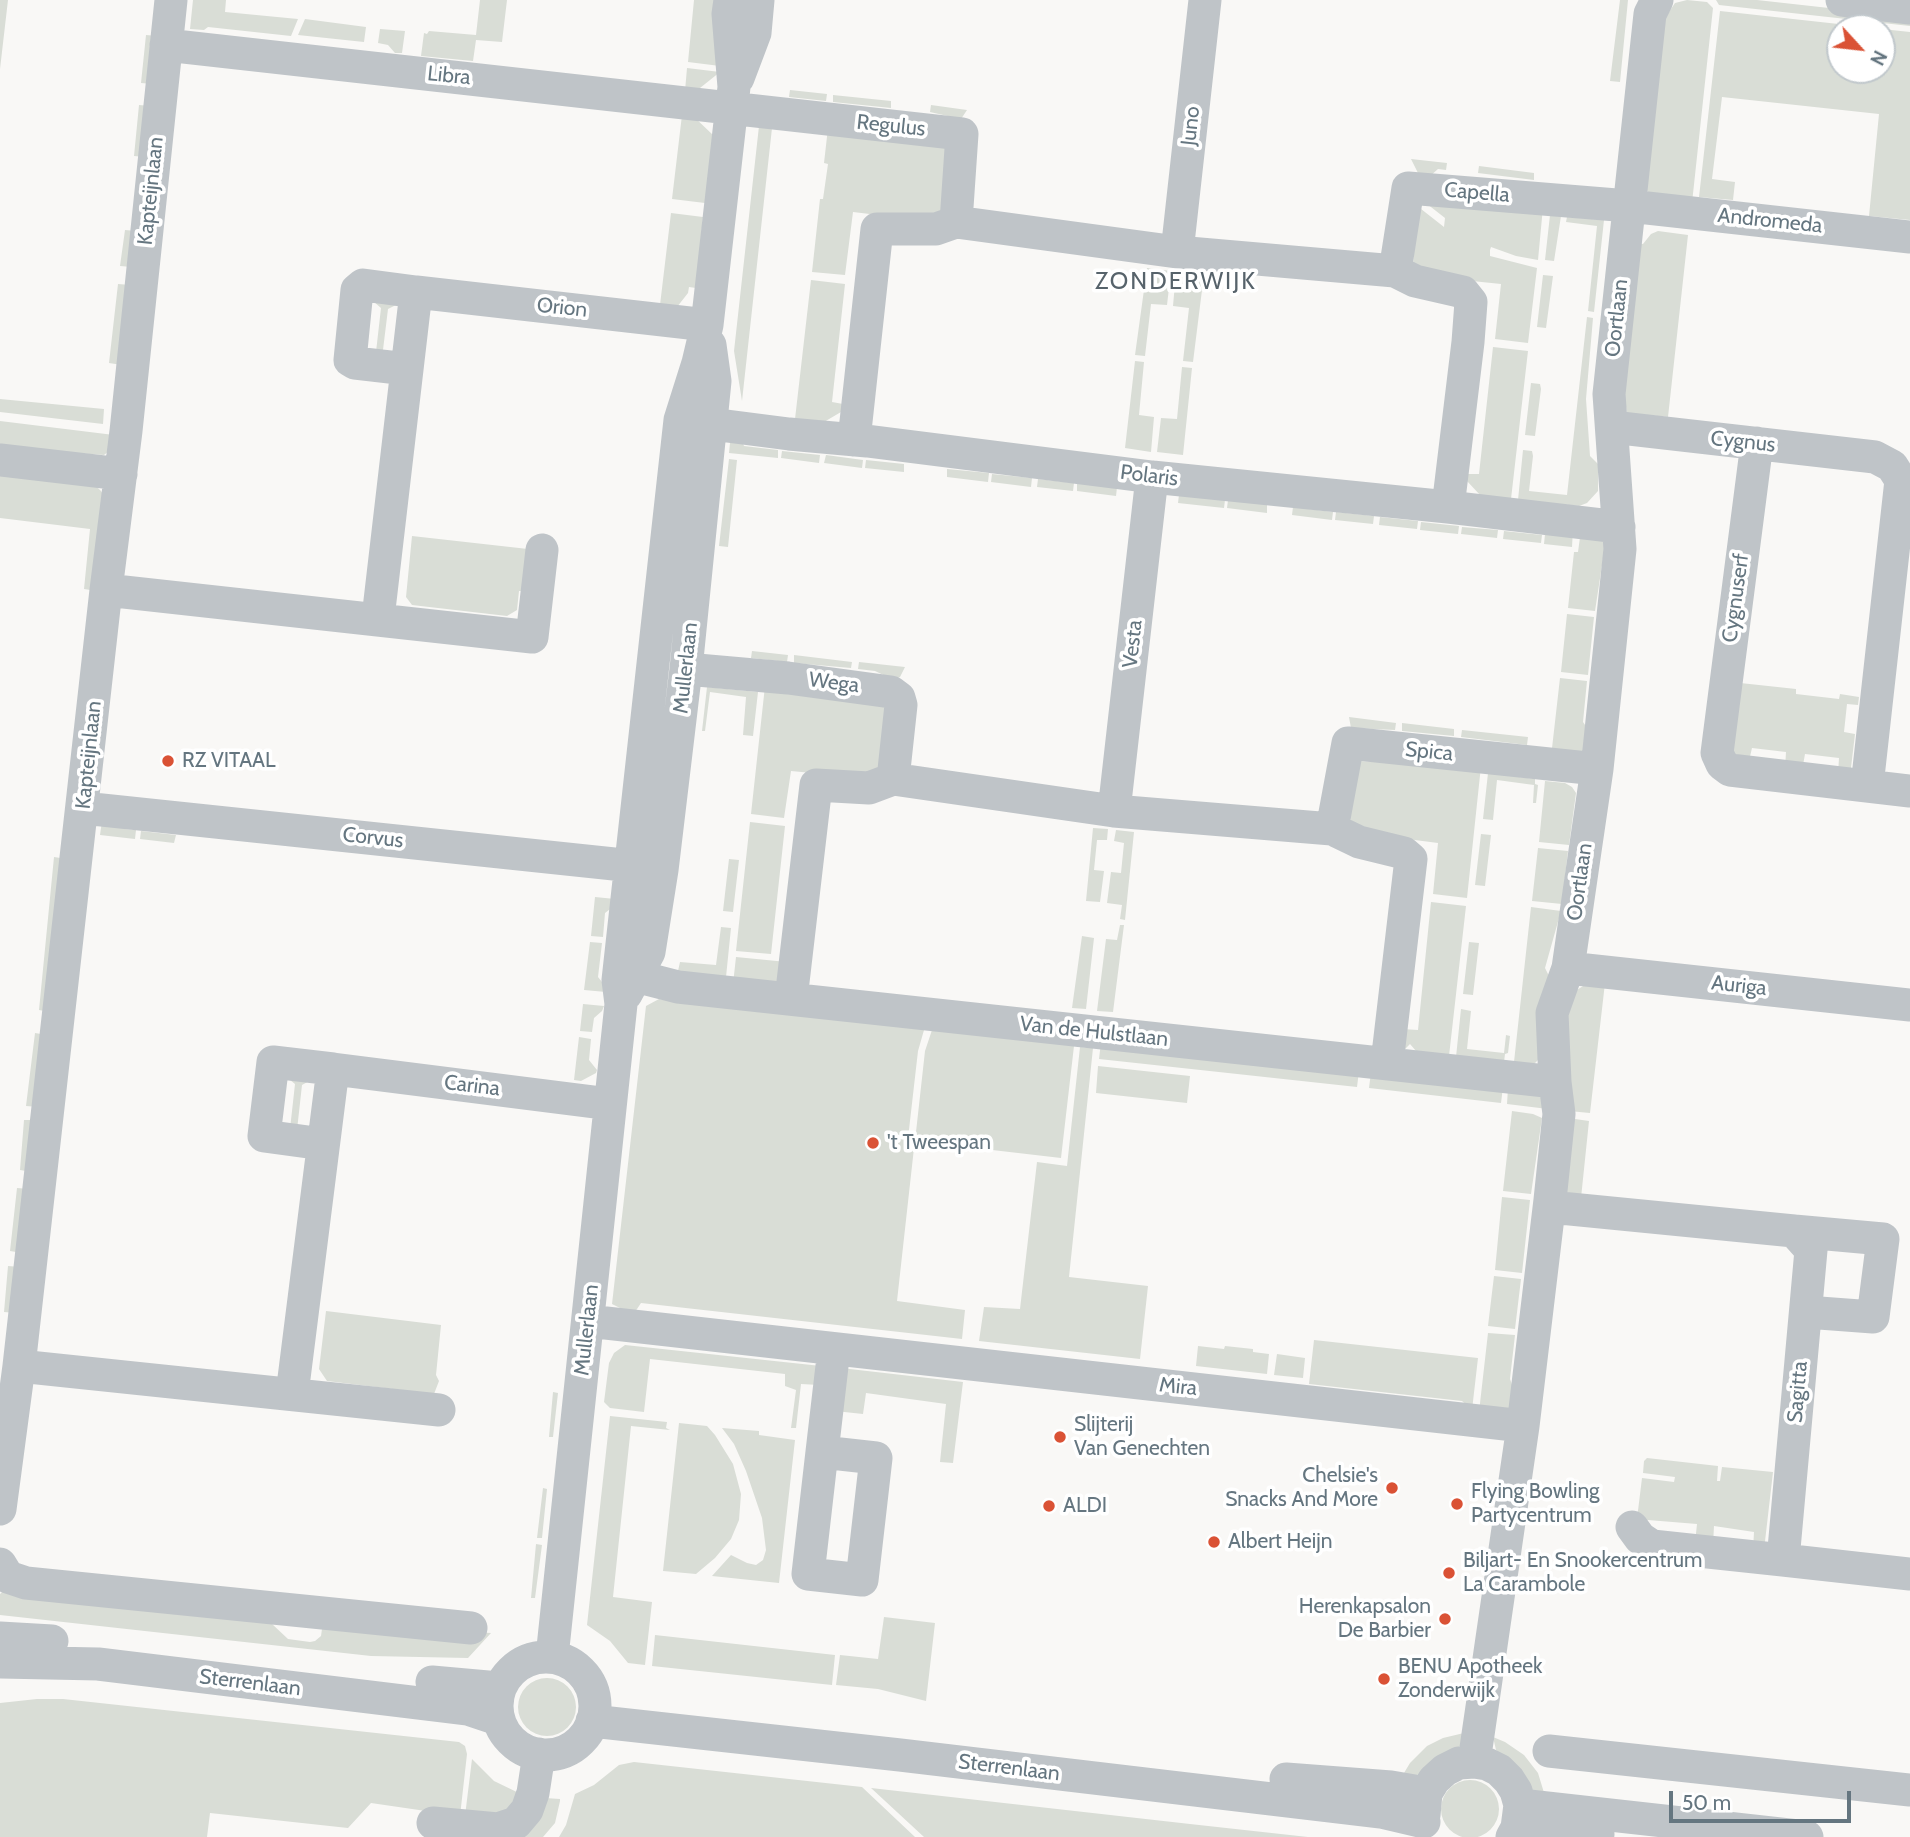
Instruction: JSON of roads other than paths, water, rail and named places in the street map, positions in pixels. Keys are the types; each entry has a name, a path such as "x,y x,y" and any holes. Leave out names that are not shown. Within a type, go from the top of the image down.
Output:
{"street":[{"name":"Kapteijnlaan","path":"0,1509 19,1366 121,474 171,0"},
{"name":"Mullerlaan","path":"646,867 695,422 715,381 707,325 733,97 728,14 730,0"},
{"name":"Mullerlaan","path":"733,97 754,33 758,0"},
{"name":"Juno","path":"1177,252 1205,0"},
{"name":"Oortlaan","path":"1474,1762 1523,1426 1550,1207 1559,1114 1552,1013 1568,968 1597,769 1620,549 1609,394 1650,14 1657,0"},
{"path":"1842,0 1910,8"},
{"name":"Libra","path":"166,45 733,97"},
{"name":"Regulus","path":"733,97 962,134 956,222"},
{"name":"Capella","path":"1395,271 1408,188 1629,205"},
{"name":"Andromeda","path":"1629,205 1910,237"},
{"path":"854,440 877,229 936,229 956,222 1177,252 1395,271 1415,281 1462,292 1471,302 1448,507"},
{"name":"Orion","path":"407,369 355,363 350,360 357,290 363,285 707,325"},
{"path":"378,618 416,292"},
{"name":"Mullerlaan","path":"552,1657 610,1104 628,990 618,980 646,867 686,669 695,422"},
{"name":"Polaris","path":"695,422 1152,477 1619,527"},
{"name":"Cygnus","path":"1612,427 1910,459"},
{"name":"Cygnuserf","path":"1757,443 1717,753 1722,764 1730,769 1867,786"},
{"path":"1875,457 1892,466 1900,480 1902,542 1867,786 1910,791"},
{"path":"0,460 121,474"},
{"name":"Vesta","path":"1114,811 1152,477"},
{"path":"106,590 532,637 542,550"},
{"name":"Wega","path":"686,669 788,678 891,692 899,698 901,705 893,779"},
{"name":"Spica","path":"1332,829 1348,743 1597,769"},
{"path":"791,999 816,785 869,788 893,779 1114,811 1332,829 1359,842 1405,853 1412,859 1387,1063"},
{"name":"Corvus","path":"83,808 646,867"},
{"name":"Auriga","path":"1568,968 1910,1005"},
{"name":"Van de Hulstlaan","path":"628,990 678,986 1555,1082"},
{"name":"Carina","path":"323,1144 264,1136 273,1062 610,1104"},
{"path":"292,1394 333,1069"},
{"path":"1550,1207 1883,1239 1873,1317 1806,1312"},
{"name":"Sagitta","path":"1783,1560 1811,1250 1794,1231"},
{"name":"Mira","path":"588,1321 1523,1426"},
{"path":"822,1452 834,1349"},
{"path":"19,1366 439,1410"},
{"path":"1632,1527 1640,1538 1652,1546 1910,1574"},
{"path":"4,1571 26,1583 471,1628"},
{"name":"Sterrenlaan","path":"0,1639 97,1645 470,1687 499,1704"},
{"path":"552,1657 562,1659 581,1672 593,1691 593,1712 584,1736 572,1747 556,1754 539,1754 523,1749 510,1739 499,1704 508,1674 520,1664 535,1658 552,1657"},
{"name":"Sterrenlaan","path":"0,1662 98,1664 468,1709 499,1704"},
{"name":"Sterrenlaan","path":"593,1712 1382,1787 1427,1817"},
{"path":"1549,1751 1910,1790"},
{"path":"433,1823 498,1829 516,1823 527,1810 533,1793 539,1754"},
{"path":"1427,1817 1434,1780 1459,1763 1474,1762 1500,1770 1509,1780 1516,1791 1516,1823"},
{"path":"1516,1823 1627,1837"},
{"path":"1516,1823 1807,1837"}],"place":[{"name":"RZ VITAAL","path":"168,761"},
{"name":"'t Tweespan","path":"873,1143"},
{"name":"Slijterij Van Genechten","path":"1060,1437"},
{"name":"Chelsie's Snacks And More","path":"1392,1488"},
{"name":"Flying Bowling Partycentrum","path":"1457,1504"},
{"name":"ALDI","path":"1049,1506"},
{"name":"Albert Heijn","path":"1214,1542"},
{"name":"Biljart- En Snookercentrum La Carambole","path":"1449,1573"},
{"name":"Herenkapsalon De Barbier","path":"1445,1619"},
{"name":"BENU Apotheek Zonderwijk","path":"1384,1679"}],"district":[{"name":"ZONDERWIJK","path":"1176,282"}]}
